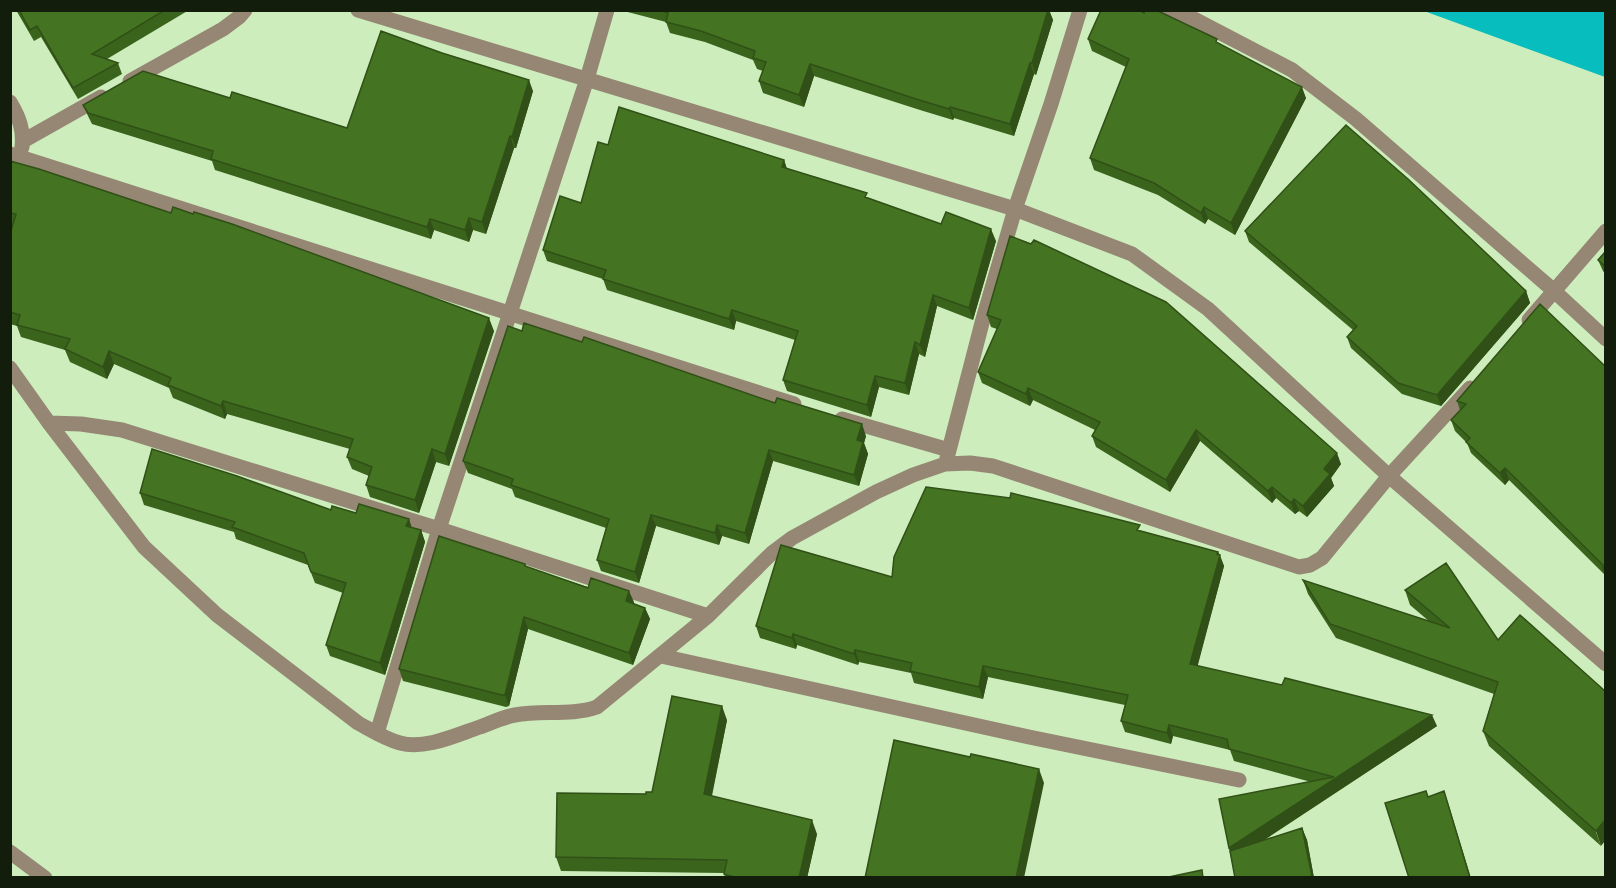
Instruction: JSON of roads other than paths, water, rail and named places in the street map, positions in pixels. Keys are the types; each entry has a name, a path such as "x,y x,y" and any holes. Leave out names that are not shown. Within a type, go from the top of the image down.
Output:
{"street":[{"path":"22,141 223,29 245,10"},
{"path":"358,10 1015,210 1132,254 1208,309 1389,476 1605,664"},
{"path":"377,733 438,529 587,80 607,10"},
{"path":"10,368 144,547 217,615 358,723 402,744 430,744 513,715 544,712 565,713 597,707 708,616 772,553 792,538 876,492 913,476 947,457 1015,210 1080,10"},
{"path":"1165,10 1199,21 1292,70 1356,119 1553,290 1605,339"},
{"path":"10,102 21,123 23,134 15,155 805,408"},
{"path":"1516,334 1605,231"},
{"path":"828,414 947,457 993,466 1299,567 1310,565 1322,558 1389,476 1479,378"},
{"path":"49,423 81,424 122,430 708,616"},
{"path":"661,656 1029,737 1239,780"},
{"path":"10,852 45,878"}],"water":[{"path":"1424,11 1605,11 1605,77"}]}
